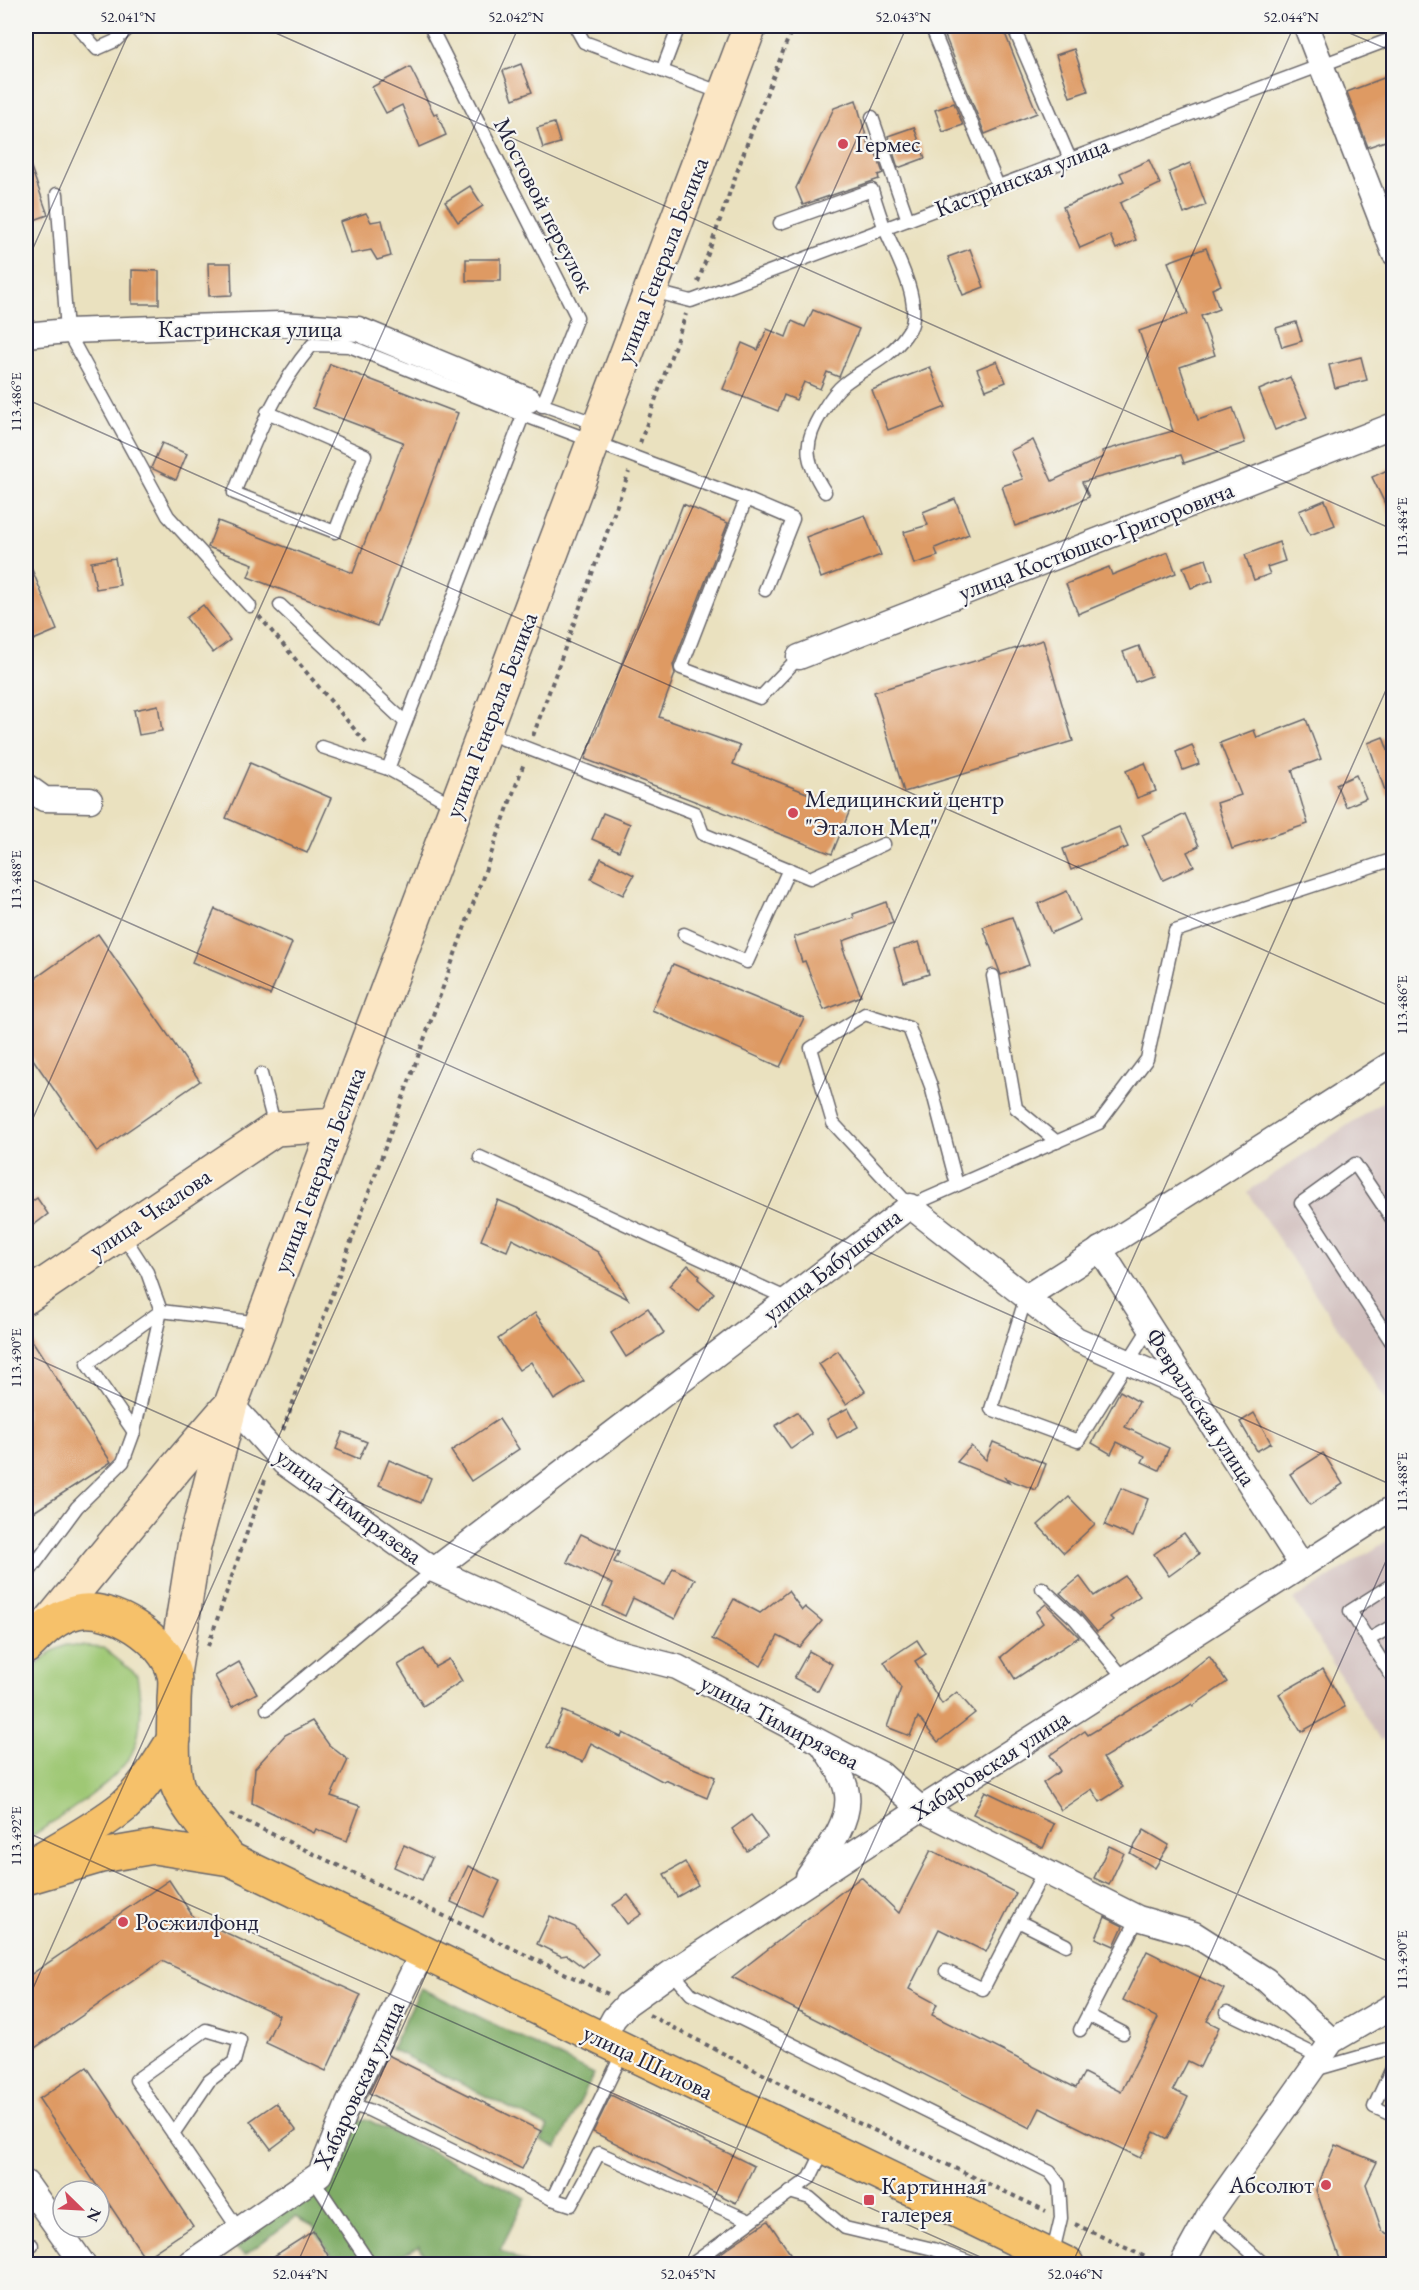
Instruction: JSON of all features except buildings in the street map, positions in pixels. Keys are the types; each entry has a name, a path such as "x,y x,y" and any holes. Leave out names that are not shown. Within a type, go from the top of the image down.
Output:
{"main road":[{"name":"улица Генерала Белика","path":"231,1404 750,26"},
{"path":"275,1129 336,1125"},
{"name":"улица Чкалова","path":"26,1297 275,1129"},
{"path":"26,1647 49,1623 175,1468 231,1404"},
{"path":"230,1859 177,1786 174,1674 194,1547 231,1404"},
{"path":"49,1623 78,1611 99,1612 122,1619 142,1631 161,1649 174,1674"},
{"path":"26,1867 62,1847 124,1806 151,1776 174,1739"},
{"path":"26,1878 101,1856 154,1847 230,1859"},
{"name":"улица Шилова","path":"230,1859 1060,2261"}],"street":[{"path":"1306,26 1394,253"},
{"name":"Кастринская улица","path":"26,335 67,331 281,324 358,329 531,407"},
{"name":"улица Костюшко-Григоровича","path":"799,657 1394,424"},
{"path":"26,786 44,799 90,800"},
{"path":"1026,1297 1394,1062"},
{"name":"улица Бабушкина","path":"435,1570 910,1206 1076,1339 1189,1389"},
{"name":"Февральская улица","path":"1100,1249 1301,1564"},
{"name":"улица Тимирязева","path":"231,1404 284,1463 435,1570 610,1650 677,1667 881,1774 921,1809 1138,1918 1194,1934 1266,1980 1321,2056"},
{"name":"Хабаровская улица","path":"613,2045 614,2018 627,2004 672,1971 1301,1564 1394,1507"},
{"path":"801,1887 829,1846 846,1814 847,1793 822,1743"},
{"name":"Хабаровская улица","path":"189,2265 320,2174 348,2104 422,1953"},
{"path":"1182,2265 1209,2216 1321,2056 1394,2004"},
{"path":"26,2183 83,2265"}],"lane":[{"path":"77,26 97,49 115,40 131,26"},
{"name":"Мостовой переулок","path":"388,769 531,407 577,317 430,26"},
{"path":"575,26 584,42 724,94"},
{"path":"662,71 679,26"},
{"path":"931,26 998,186"},
{"path":"1013,26 1070,159"},
{"name":"Кастринская улица","path":"691,301 1394,38"},
{"path":"872,117 908,220"},
{"path":"780,224 872,190 907,280 912,302 912,325 898,345 884,358 844,384 829,400 815,424 808,441 809,453 814,475 825,492"},
{"path":"57,194 67,331 168,516 250,606"},
{"path":"651,291 691,301"},
{"path":"267,412 365,455 335,532 234,493 267,412 292,368 312,345 349,346 531,407 597,433 635,457 793,519 765,590"},
{"name":"Кастринская улица","path":"531,407 597,433"},
{"path":"746,499 681,668 760,698 799,657"},
{"path":"280,605 405,722"},
{"path":"484,732 695,813 703,834 810,878 884,844"},
{"path":"322,747 388,769 456,807"},
{"path":"957,1185 931,1086 909,1028 865,1014 811,1048 833,1123 910,1206 1099,1124 1147,1059 1174,931 1394,859"},
{"path":"684,934 747,962 789,869"},
{"path":"993,976 1017,1108 1057,1142"},
{"path":"261,1074 275,1129"},
{"path":"480,1156 788,1299"},
{"path":"1394,1222 1355,1164 1301,1203 1394,1346"},
{"path":"26,1576 77,1507 123,1462 134,1432 161,1311 147,1272 121,1233"},
{"path":"1026,1297 991,1409 1078,1441 1150,1327"},
{"path":"134,1432 87,1364 161,1311 262,1323"},
{"path":"267,1709 435,1570"},
{"path":"1394,1583 1350,1611 1394,1680"},
{"path":"1042,1588 1075,1619 1124,1678"},
{"path":"1368,1640 1394,1625"},
{"path":"946,1971 983,1989 1044,1871"},
{"path":"1080,2030 1138,1918"},
{"path":"1018,1921 1066,1945"},
{"path":"672,1971 691,1994 1050,2172 1059,2184 1060,2261"},
{"path":"1227,2012 1321,2056 1394,2047"},
{"path":"1088,2015 1123,2033"},
{"path":"173,2134 209,2081 234,2062 240,2040 207,2030 136,2080 173,2134 240,2230"},
{"path":"552,2199 613,2045"},
{"path":"1394,2064 1374,2107 1394,2116"},
{"path":"348,2104 369,2110 552,2199 571,2205 599,2153 750,2221"},
{"path":"692,2265 810,2178 824,2147"},
{"path":"313,2179 370,2265"},
{"path":"790,2192 810,2198 845,2228 933,2249 975,2265"},
{"path":"1209,2216 1264,2265"}],"path":[{"path":"206,1655 208,1643 275,1453 748,141 793,26"},
{"path":"250,606 388,769"},
{"path":"225,1808 232,1816 627,2004 848,2118 1164,2265"}],"shaded area":[{"path":"1393,1095 1393,1410 1247,1192"},
{"path":"1393,1537 1393,1733 1380,1741 1294,1600"}],"green space":[{"path":"66,1645 103,1648 137,1675 140,1724 136,1744 124,1765 99,1789 26,1840 26,1676 51,1652"},
{"path":"421,1988 594,2074 557,2148 541,2140 548,2127 391,2049"},
{"path":"366,2119 526,2198 500,2250 527,2264 431,2264 419,2246 385,2264 337,2264 313,2226 296,2217 245,2255 231,2245 340,2153 356,2121"}],"place":[{"name":"Гермес","path":"843,144"},
{"name":"Медицинский центр \"Эталон Мед\"","path":"793,813"},
{"name":"Росжилфонд","path":"123,1922"},
{"name":"Абсолют","path":"1326,2185"},
{"name":"Картинная галерея","path":"869,2200"}]}
